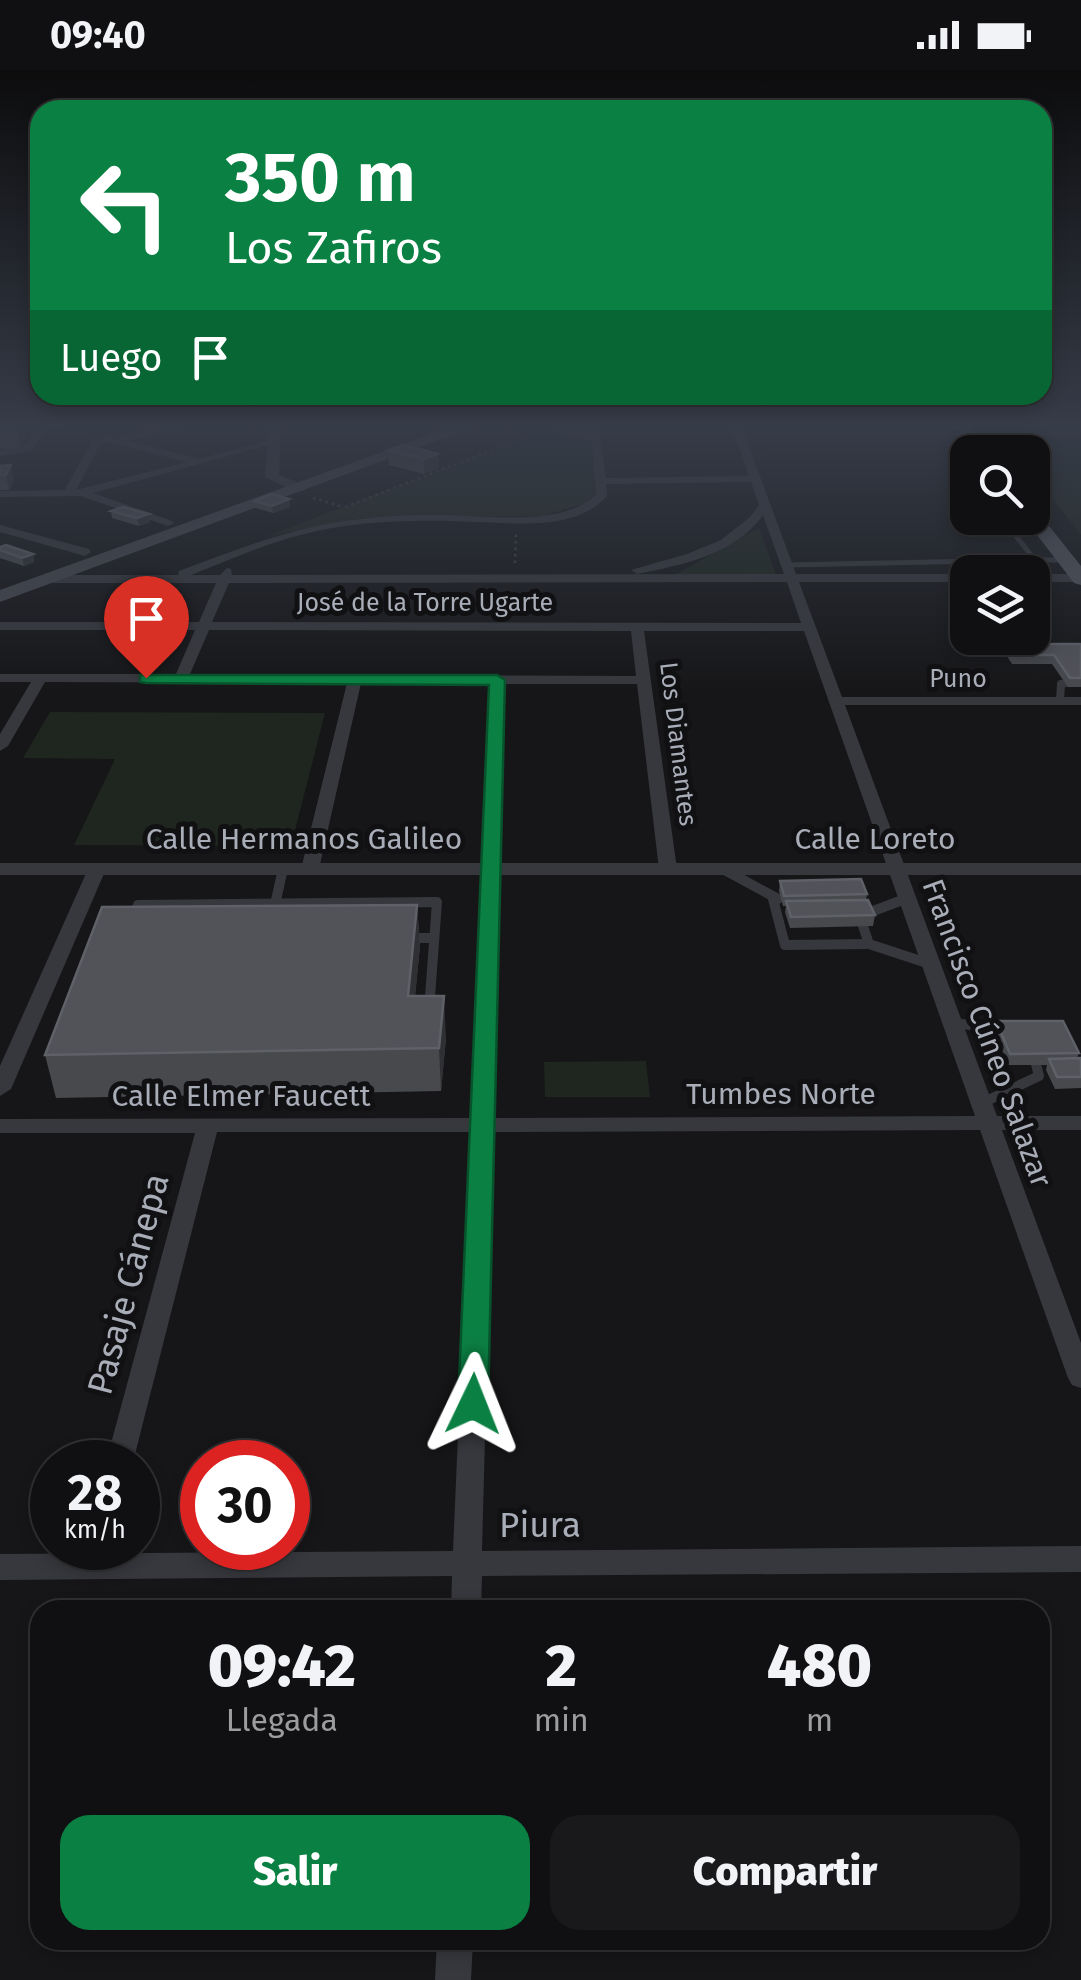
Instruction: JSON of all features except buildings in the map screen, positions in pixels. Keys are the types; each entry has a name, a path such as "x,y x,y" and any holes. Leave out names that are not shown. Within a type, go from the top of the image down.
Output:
{"main road":[{"path":"0,582 192,514"},
{"path":"0,596 227,514"},
{"path":"1050,520 1074,557 1081,578"},
{"path":"1050,534 1074,557"}],"street":[{"path":"141,514 168,523"},
{"path":"172,578 296,532 344,522 516,519 564,514"},
{"path":"578,578 650,567 708,550 746,528 757,514"},
{"name":"Francisco Cúneo Salazar","path":"768,514 1081,1378"},
{"path":"4,531 85,552"},
{"path":"111,556 102,565 103,570 128,578"},
{"path":"181,678 232,556"},
{"path":"48,579 578,578 788,572 950,577"},
{"path":"1050,578 1081,578"},
{"name":"José de la Torre Ugarte","path":"0,617 42,624"},
{"name":"José de la Torre Ugarte","path":"0,626 808,626"},
{"name":"Los Diamantes","path":"637,626 668,869"},
{"path":"0,678 644,680"},
{"path":"0,746 41,678"},
{"path":"310,869 355,680"},
{"path":"466,1600 497,680"},
{"name":"Puno","path":"834,701 1081,701"},
{"name":"Calle Loreto","path":"668,869 866,874 894,868 1081,869"},
{"name":"Calle Hermanos Galileo","path":"0,869 668,869"},
{"path":"0,1089 97,869"},
{"name":"Tumbes Norte","path":"482,1126 985,1113 1081,1123"},
{"name":"Calle Elmer Faucett","path":"0,1126 482,1126"},
{"name":"Pasaje Cánepa","path":"126,1440 208,1126"},
{"name":"Piura","path":"160,1558 467,1564 1081,1559"},
{"name":"Piura","path":"0,1567 30,1564"},
{"path":"454,1980 455,1950"}],"lane":[{"path":"1015,535 1031,555"},
{"path":"788,572 950,564"},
{"path":"1060,702 1060,684 1066,683"},
{"path":"271,921 284,869"},
{"path":"722,869 777,900 785,945 869,944 930,964"},
{"path":"868,912 905,899"},
{"path":"132,922 138,905 436,902 430,1011"},
{"path":"863,926 869,944"},
{"path":"397,938 434,938"},
{"path":"952,1024 1013,1030 1025,1040 1038,1062 1039,1076 985,1113"}],"path":[{"path":"515,578 516,519"}],"shaded area":[{"path":"325,514 549,514 362,518 268,536"},
{"path":"1065,514 1081,514 1081,535"},
{"path":"759,528 776,575 673,576"},
{"path":"50,712 325,713 291,846 74,845 115,759 23,758"},
{"path":"646,1061 650,1097 545,1097 544,1062"}],"route":[{"path":"146,678 497,680 473,1404"}]}
